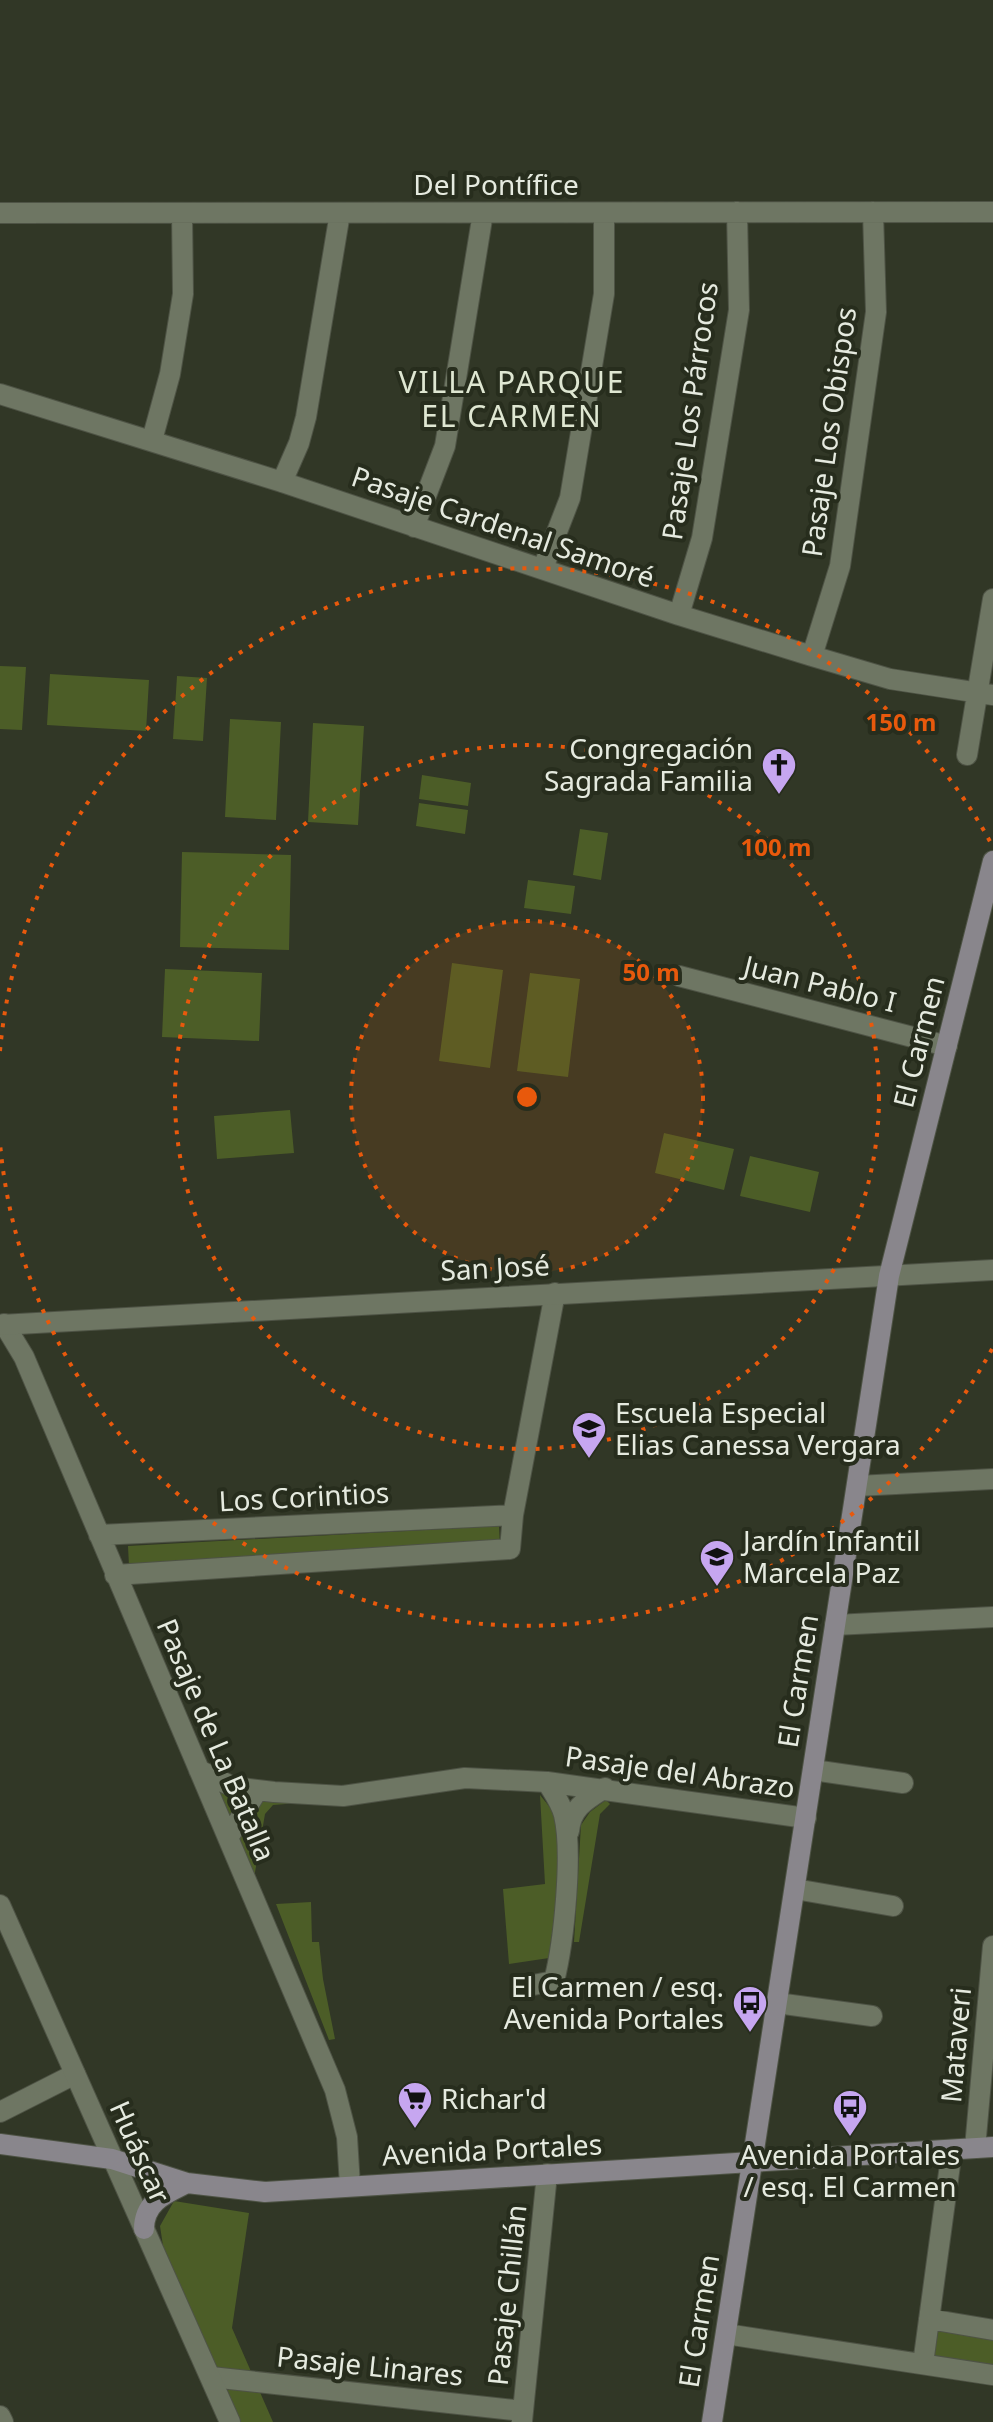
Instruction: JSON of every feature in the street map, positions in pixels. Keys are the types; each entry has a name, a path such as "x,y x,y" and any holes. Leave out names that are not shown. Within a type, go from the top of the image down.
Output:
{"main road":[{"name":"El Carmen","path":"712,2422 889,1276 993,861"},
{"name":"Avenida Portales","path":"0,2144 112,2159 187,2183 265,2192 984,2148"},
{"path":"144,2229 146,2214 154,2202 187,2183"}],"street":[{"name":"Pasaje Los Párrocos","path":"679,615 702,538 739,310 737,212"},
{"name":"Pasaje Los Obispos","path":"812,656 840,566 876,312 873,212"},
{"name":"Del Pontífice","path":"0,213 993,212"},
{"path":"152,440 170,374 183,294 182,213"},
{"path":"282,482 299,443 306,417 340,213"},
{"path":"414,527 445,446 483,213"},
{"path":"543,568 570,498 604,294 604,213"},
{"name":"Pasaje Cardenal Samoré","path":"0,394 152,440 679,615 812,656 890,679 985,694"},
{"path":"967,755 985,694 993,599"},
{"name":"Juan Pablo I","path":"679,976 947,1046"},
{"name":"San José","path":"2,1324 993,1270"},
{"path":"115,1575 510,1549 513,1515 555,1293"},
{"name":"Pasaje de La Batalla","path":"2,1324 24,1357 340,2105 347,2137 350,2186"},
{"path":"857,1486 993,1479"},
{"name":"Los Corintios","path":"99,1535 513,1515"},
{"path":"835,1625 993,1617"},
{"name":"Pasaje del Abrazo","path":"199,1770 233,1787 257,1791 343,1796 465,1778 547,1782 806,1818"},
{"path":"813,1770 903,1783"},
{"name":"Pasaje del Abrazo","path":"528,1986 554,1981 560,1957 568,1841 563,1811 547,1782"},
{"path":"568,1841 570,1820 578,1806 605,1788"},
{"path":"228,1838 257,1791"},
{"path":"795,1889 893,1906"},
{"name":"Huáscar","path":"0,1905 230,2422"},
{"name":"Mataveri","path":"984,2148 993,1954"},
{"path":"777,2003 872,2016"},
{"path":"0,2112 75,2074"},
{"path":"923,2364 952,2150"},
{"name":"Pasaje Chillán","path":"523,2416 547,2174"},
{"path":"929,2319 993,2330"},
{"path":"726,2334 993,2375"},
{"name":"Pasaje Linares","path":"211,2377 523,2416"},
{"path":"0,2416 3,2422"}],"green space":[{"path":"0,666 26,667 22,730 0,729"},
{"path":"50,674 149,680 146,731 47,725"},
{"path":"177,676 207,678 203,741 173,739"},
{"path":"230,719 281,722 276,820 225,817"},
{"path":"313,723 364,726 358,825 308,822"},
{"path":"422,775 471,783 468,806 419,799"},
{"path":"419,803 468,810 465,834 416,826"},
{"path":"580,829 608,833 601,880 573,875"},
{"path":"182,852 291,855 289,950 180,947"},
{"path":"528,880 575,886 571,914 524,908"},
{"path":"452,963 503,970 490,1068 439,1061"},
{"path":"165,969 262,973 259,1041 162,1037"},
{"path":"530,973 580,979 568,1077 517,1071"},
{"path":"290,1110 294,1153 217,1159 214,1116"},
{"path":"664,1133 734,1149 724,1190 655,1173"},
{"path":"750,1156 819,1172 810,1212 740,1196"},
{"path":"499,1526 500,1546 129,1566 128,1546"},
{"path":"207,1781 312,1802 273,1805 265,1814 254,1878"},
{"path":"540,1795 553,1813 559,1848 558,1886 549,1958 509,1964 503,1889 545,1884"},
{"path":"606,1800 610,1804 600,1814 579,1942 574,1942 581,1825 590,1812"},
{"path":"311,1902 312,1942 319,1942 335,2039 329,2040 276,1904"},
{"path":"174,2201 249,2213 232,2328 273,2422 240,2422 165,2259 160,2226"},
{"path":"936,2329 993,2337 993,2365 932,2356"}],"place":[{"name":"Congregación Sagrada Familia","path":"779,796"},
{"name":"Escuela Especial Elias Canessa Vergara","path":"589,1460"},
{"name":"Jardín Infantil Marcela Paz","path":"717,1588"},
{"name":"El Carmen / esq. Avenida Portales","path":"750,2034"},
{"name":"Richar'd","path":"415,2130"},
{"name":"Avenida Portales / esq. El Carmen","path":"850,2138"}],"district":[{"name":"VILLA PARQUE EL CARMEN","path":"512,400"}]}
